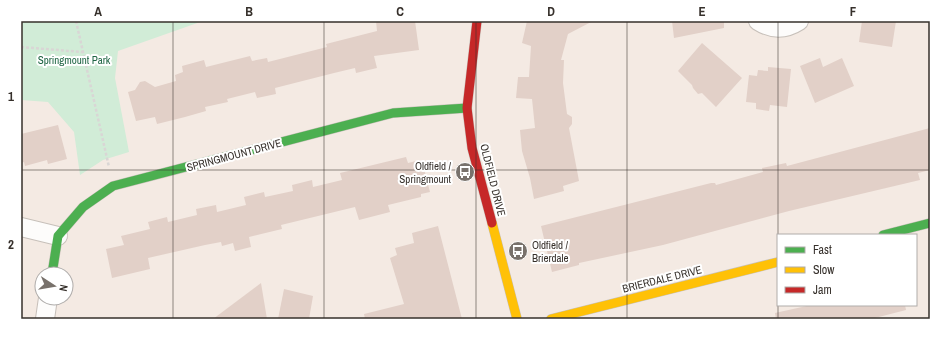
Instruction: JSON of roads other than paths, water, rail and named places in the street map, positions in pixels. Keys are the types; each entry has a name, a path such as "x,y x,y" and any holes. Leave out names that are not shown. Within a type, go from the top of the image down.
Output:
{"street":[{"name":"OLDFIELD DRIVE","path":"477,21 468,88 467,108 473,158 517,319"},
{"path":"758,21 767,27 779,28 791,26 799,21"},
{"name":"SPRINGMOUNT DRIVE","path":"58,236 83,207 113,186 393,113 467,108"},
{"path":"887,234 930,223"},
{"path":"21,227 58,236 53,266"},
{"name":"BRIERDALE DRIVE","path":"551,319 777,262"},
{"path":"45,319 47,306"}],"place":[{"name":"Oldfield / Springmount","path":"465,172"},
{"name":"Oldfield / Brierdale","path":"518,251"}],"park label":[{"name":"Springmount Park","path":"74,60"}]}
